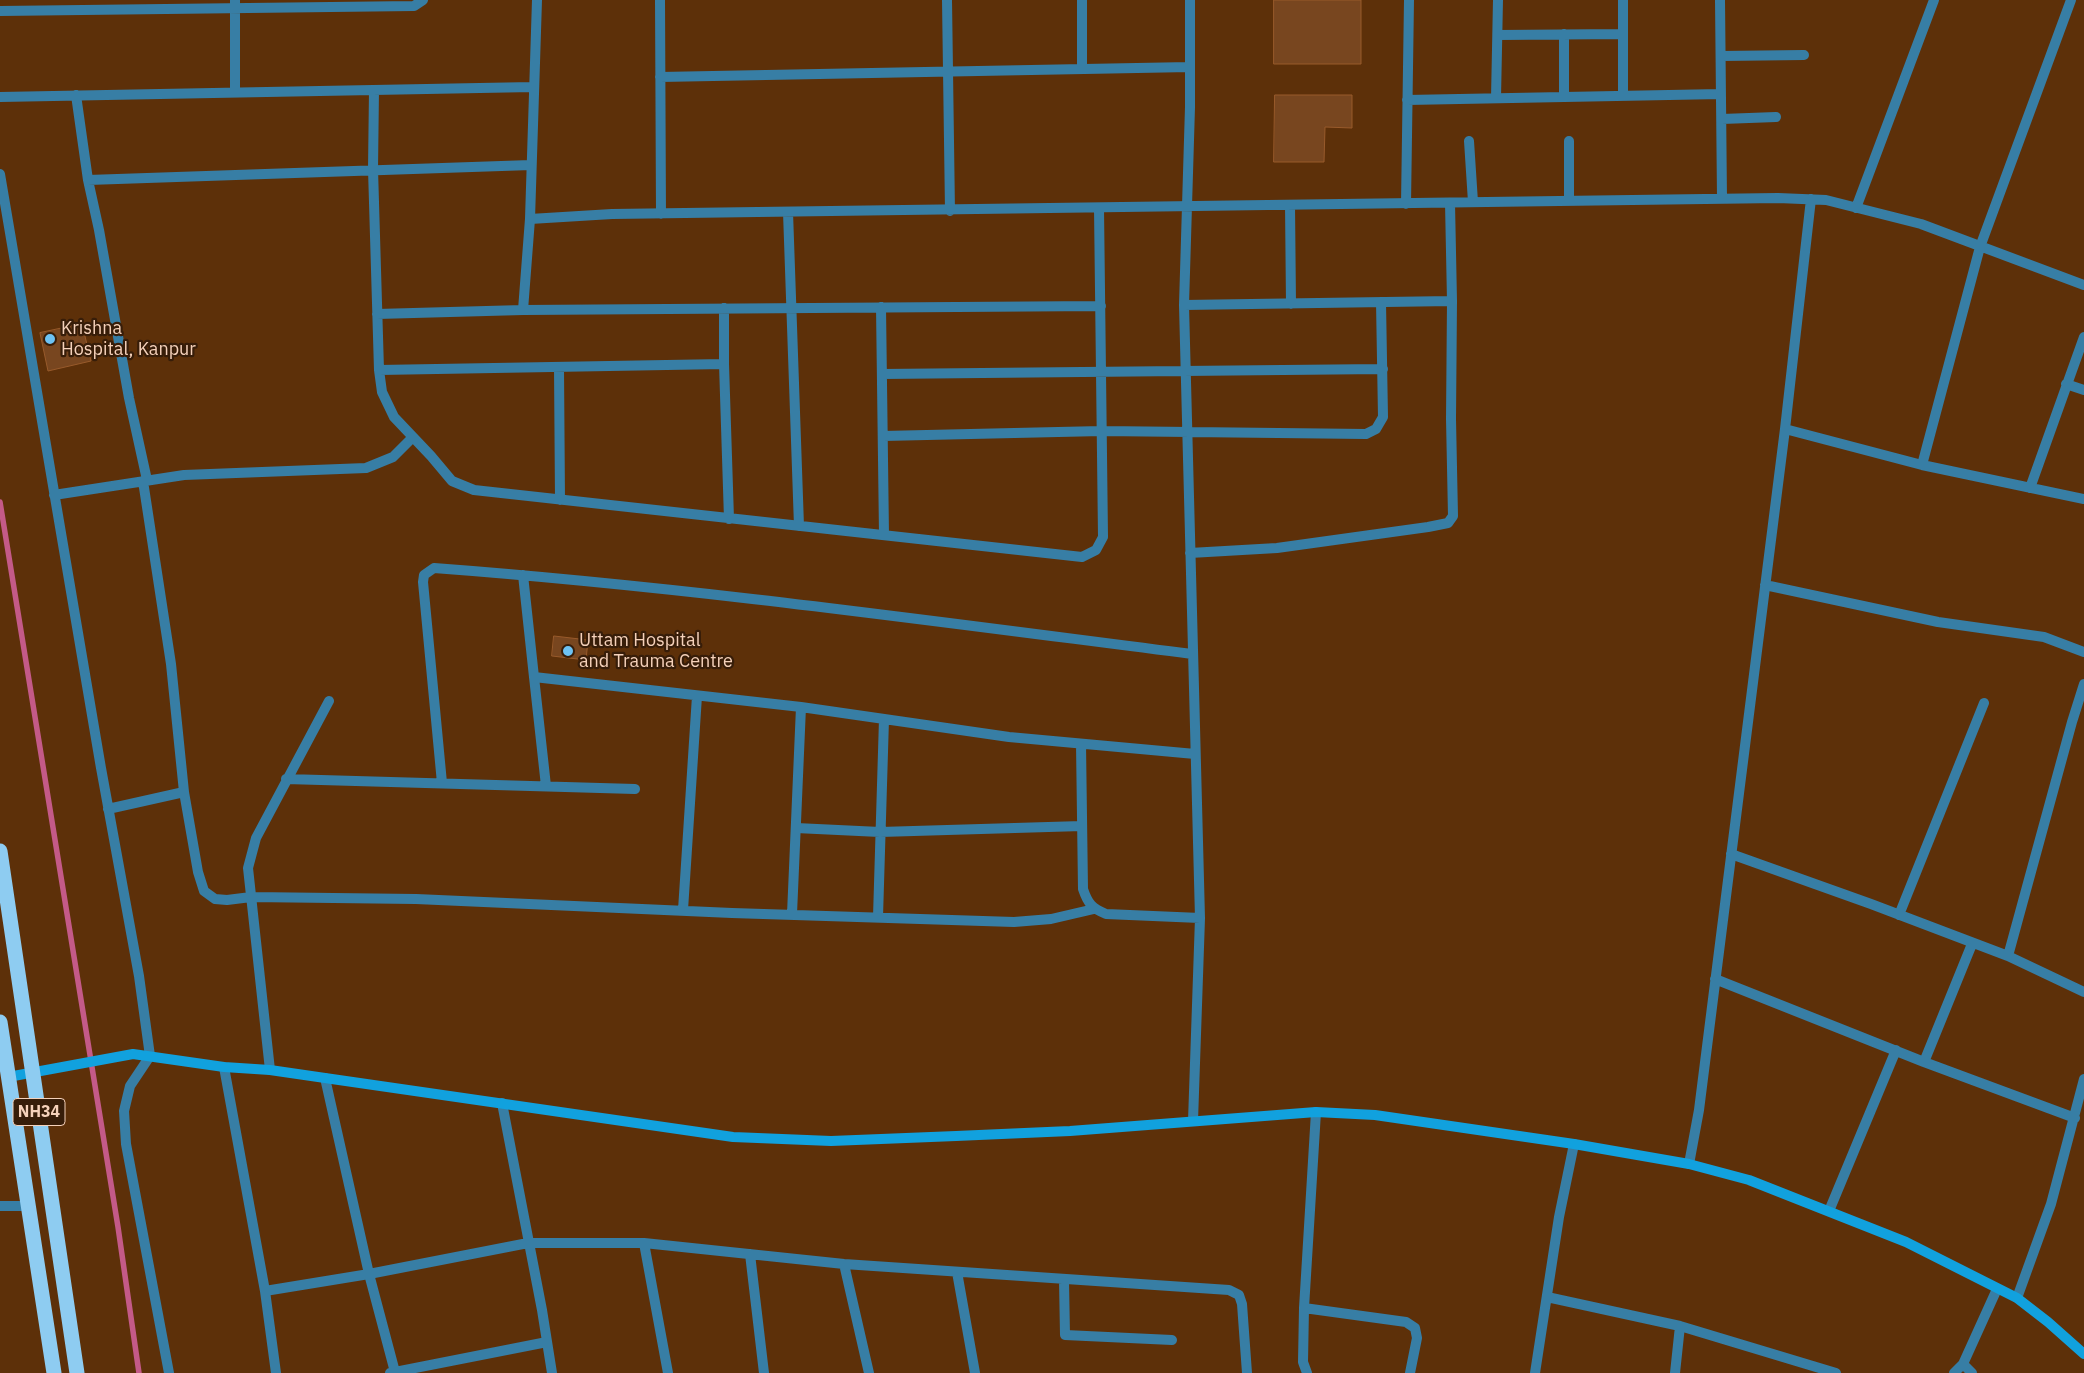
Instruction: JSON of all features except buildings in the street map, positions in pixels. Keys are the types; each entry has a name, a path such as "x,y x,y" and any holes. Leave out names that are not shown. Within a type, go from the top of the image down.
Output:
{"highway":[{"name":"NH34","path":"0,851 78,1373"},
{"name":"NH34","path":"0,1022 54,1373"}],"street":[{"path":"0,11 78,5 414,6 423,0"},
{"path":"523,310 530,219 537,0"},
{"path":"660,0 661,214"},
{"path":"947,0 950,210"},
{"path":"1082,0 1082,69"},
{"path":"1190,0 1184,305 1200,918 1193,1121"},
{"path":"1406,204 1409,0"},
{"path":"1496,98 1498,0"},
{"path":"1623,0 1623,96"},
{"path":"1720,0 1722,198"},
{"path":"1856,208 1934,0"},
{"path":"1922,465 1980,247 2071,0"},
{"path":"235,92 236,4"},
{"path":"1498,34 1623,34"},
{"path":"1564,34 1564,97"},
{"path":"1721,56 1804,55"},
{"path":"660,77 1190,67"},
{"path":"0,97 533,87"},
{"path":"374,90 373,169 379,370 382,392 394,417 452,481 474,490 1082,557 1096,550 1103,537 1099,208"},
{"path":"1408,100 1721,94"},
{"path":"76,96 88,180 100,230 145,480 171,664 184,792 198,872 204,891 215,899 227,900 251,896 416,898 1014,922 1051,919 1094,909"},
{"path":"1722,119 1776,117"},
{"path":"1469,141 1472,202"},
{"path":"1569,141 1570,201"},
{"path":"88,180 531,165"},
{"path":"0,174 108,809 140,976 150,1056 130,1086 124,1111 126,1144 168,1373"},
{"path":"530,219 788,212 1722,198 1811,199 1826,200 1921,224 2084,286"},
{"path":"1689,1164 1699,1110 1785,429 1811,199"},
{"path":"1190,553 1278,548 1428,527 1448,523 1454,516 1451,419 1452,301 1450,203"},
{"path":"1290,205 1292,304"},
{"path":"788,212 799,526"},
{"path":"1184,305 1452,301"},
{"path":"883,436 1102,431 1366,434 1376,429 1383,417 1382,302"},
{"path":"377,314 523,310 1101,306"},
{"path":"882,307 884,535"},
{"path":"724,308 729,519"},
{"path":"2030,488 2084,337"},
{"path":"379,370 724,364"},
{"path":"559,368 560,500"},
{"path":"882,374 1102,370 1383,369"},
{"path":"2066,384 2084,390"},
{"path":"1785,429 1922,465 2084,499"},
{"path":"54,495 184,475 366,468 393,457 414,437"},
{"path":"442,783 424,575 434,568 569,578 850,610 1192,654"},
{"path":"523,575 546,786"},
{"path":"1765,585 1938,622 2044,637 2084,652"},
{"path":"534,677 801,707 1009,737 1195,754"},
{"path":"2008,956 2084,684"},
{"path":"683,910 696,696"},
{"path":"270,1070 248,868 256,838 329,701"},
{"path":"1899,915 1984,703"},
{"path":"792,914 801,707"},
{"path":"878,917 884,719"},
{"path":"1081,744 1083,889 1086,898 1094,909 1106,914 1200,918"},
{"path":"286,779 635,789"},
{"path":"108,809 184,792"},
{"path":"796,828 880,832 1082,826"},
{"path":"1731,854 2008,956 2084,992"},
{"path":"1924,1062 1972,944"},
{"path":"1715,979 1924,1062 2075,1118"},
{"path":"1829,1211 1896,1050"},
{"path":"8,1077 133,1054 224,1067 270,1070 733,1136 831,1141 1070,1131 1316,1112 1375,1115 1574,1144 1689,1164 1749,1180 1906,1242 2016,1298 2048,1322 2084,1354"},
{"path":"224,1067 265,1291 276,1373"},
{"path":"326,1078 392,1372 547,1342"},
{"path":"2016,1298 2051,1204 2084,1079"},
{"path":"502,1103 552,1373"},
{"path":"1307,1373 1304,1362 1304,1308 1316,1112"},
{"path":"1535,1373 1559,1217 1574,1144"},
{"path":"0,1206 28,1206"},
{"path":"265,1291 369,1274 528,1243 644,1243 844,1264 1229,1290 1239,1296 1242,1304 1247,1373"},
{"path":"644,1243 668,1373"},
{"path":"750,1254 764,1373"},
{"path":"844,1264 869,1373"},
{"path":"957,1272 975,1373"},
{"path":"1064,1280 1066,1335 1172,1340"},
{"path":"1954,1373 1963,1364 1997,1289"},
{"path":"1547,1297 1680,1326 1836,1373"},
{"path":"1304,1308 1406,1322 1415,1328 1417,1338 1410,1373"},
{"path":"1675,1373 1680,1326"},
{"path":"1963,1364 1972,1373"}],"waterway":[{"path":"0,502 118,1227 139,1373"}],"place":[{"name":"Krishna Hospital, Kanpur","path":"50,339"},
{"name":"Uttam Hospital and Trauma Centre","path":"568,651"}]}
